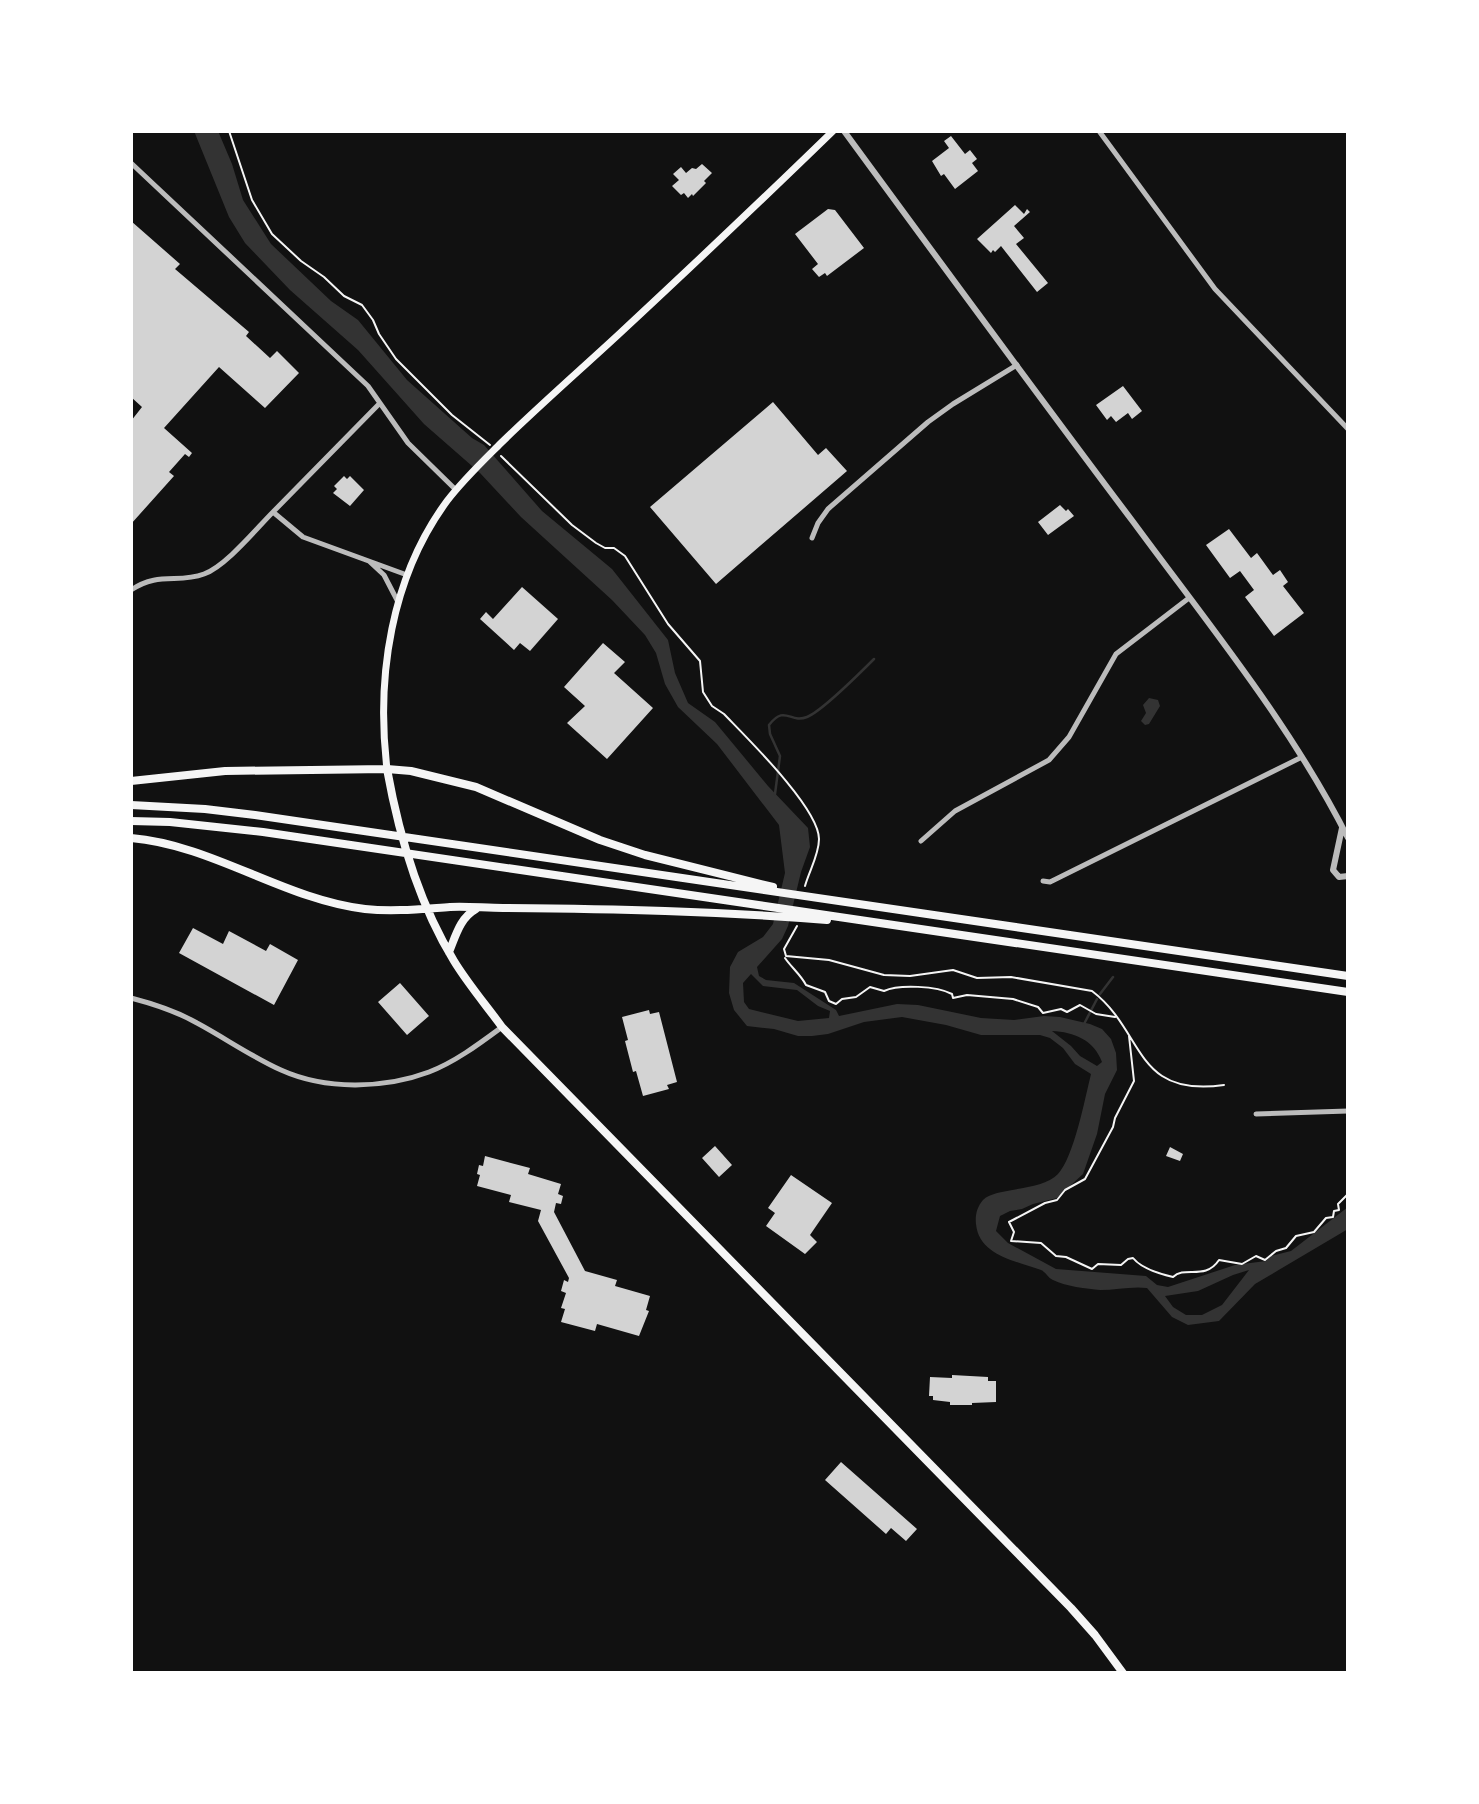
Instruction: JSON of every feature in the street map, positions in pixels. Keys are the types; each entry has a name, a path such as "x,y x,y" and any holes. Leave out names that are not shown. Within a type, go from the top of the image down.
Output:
{"main road":[{"path":"833,131 470,474 434,521 398,603 386,667 384,732 387,769 404,848 428,909 449,953 502,1027 1071,1608 1123,1673"},
{"path":"131,781 225,771 387,769 434,776 476,787 600,840 645,855 796,894 1348,976"},
{"path":"131,805 205,809 757,885"},
{"path":"131,821 211,825 377,848 754,904 811,916"},
{"path":"131,838 184,849 295,890 365,909 479,907 674,910 811,916 891,925 1348,992"},
{"path":"449,953 460,924 468,914 479,907"}],"street":[{"path":"844,131 1189,598 1302,757 1333,806 1348,838"},
{"path":"1099,131 1215,289 1348,429"},
{"path":"131,163 368,386 408,443 456,490"},
{"path":"812,538 828,509 928,422 1017,365"},
{"path":"131,590 156,578 202,575 216,568 380,403"},
{"path":"273,512 303,537 408,575"},
{"path":"367,560 384,575 398,603"},
{"path":"920,841 955,811 1049,760 1069,737 1116,654 1189,598"},
{"path":"1043,881 1050,882 1302,757"},
{"path":"1342,828 1334,870 1339,877 1348,876"},
{"path":"131,998 195,1021 281,1070 326,1083 361,1085 392,1082 428,1072 467,1052 502,1027"},
{"path":"1256,1114 1348,1111"}],"path":[{"path":"773,766 817,827 818,850 809,874"},
{"path":"794,932 785,948 789,966 803,978 806,985 825,992 829,1001 835,1003 856,997 870,986 884,991 893,986 909,985 944,990 952,994 953,998 967,995 1013,999 1038,1007 1043,1013 1061,1009 1067,1012 1080,1005 1093,1013 1116,1017"},
{"path":"786,956 819,958 884,975 910,976 953,970 977,978 1011,977 1076,986 1092,991 1103,999 1144,1058 1165,1079 1198,1086 1224,1085"},
{"path":"1128,1035 1133,1080 1113,1128 1090,1172 1085,1179 1065,1190 1057,1200 1045,1203 1009,1222 1014,1232 1011,1241 1041,1243 1056,1256 1066,1257 1092,1269 1098,1264 1121,1265 1133,1258 1136,1263 1173,1277 1185,1270 1197,1273 1215,1266 1219,1260 1242,1265 1256,1256 1265,1260 1276,1251 1286,1248 1296,1236 1314,1232 1326,1218 1333,1217 1334,1212 1339,1210 1338,1204 1348,1194"}],"shaded area":[{"path":"194,131 218,131 243,200 271,244 331,301 358,320 407,380 472,438 484,445 542,511 612,569 668,640 675,673 688,703 715,722 768,786 808,828 810,847 788,926 782,939 757,967 759,976 766,980 794,983 836,1010 839,1016 897,1004 918,1005 981,1018 1014,1020 1060,1017 1102,1029 1111,1039 1116,1053 1117,1070 1105,1094 1097,1134 1083,1174 1057,1198 1000,1216 996,1231 1008,1243 1056,1269 1146,1276 1157,1285 1168,1287 1235,1265 1266,1261 1271,1256 1291,1251 1348,1207 1348,1229 1255,1284 1219,1321 1188,1325 1172,1317 1147,1288 1100,1290 1070,1286 1051,1279 1041,1270 1001,1256 984,1243 976,1224 977,1211 983,1200 997,1193 1041,1184 1058,1174 1064,1166 1074,1141 1091,1074 1075,1064 1063,1048 1050,1038 1040,1035 981,1035 902,1017 864,1022 828,1034 812,1036 798,1036 774,1029 747,1026 734,1010 729,993 730,967 738,952 763,937 773,924 785,873 779,825 717,744 678,707 665,684 656,653 645,635 612,600 521,517 480,473 424,424 358,350 290,290 245,243 229,217","holes":["751,974 763,986 797,990 818,1006 830,1011 829,1018 798,1021 749,1009 744,1002 743,983","1052,1031 1068,1033 1082,1039 1094,1048 1102,1062 1097,1066 1080,1056","1249,1270 1222,1305 1202,1315 1186,1315 1173,1307 1165,1296 1198,1291"]},
{"path":"1149,698 1158,700 1160,706 1149,724 1145,725 1141,721 1146,713 1143,705"}],"building":[{"path":"951,136 965,154 970,150 977,159 972,163 978,171 955,189 944,174 941,176 932,161 949,148 944,141"},
{"path":"702,164 712,173 704,181 706,183 693,196 692,194 688,198 684,193 681,195 672,186 679,180 673,174 681,167 686,173"},
{"path":"1015,205 1024,214 1027,209 1030,212 1014,226 1024,238 1016,244 1048,283 1037,292 1001,246 991,253 977,239"},
{"path":"828,209 835,210 864,248 827,276 825,273 819,277 812,269 818,264 795,234"},
{"path":"131,221 180,264 175,269 249,332 246,336 270,358 277,351 299,373 265,408 219,367 164,428 192,453 189,457 185,454 169,472 174,476 131,524 131,421 142,407 131,397"},
{"path":"1123,386 1142,411 1132,419 1128,413 1116,422 1111,416 1107,420 1096,405"},
{"path":"773,402 818,455 826,448 847,471 716,584 650,507"},
{"path":"344,476 347,479 350,476 364,490 350,506 333,493 337,489 334,486"},
{"path":"1060,505 1074,516 1048,535 1038,522"},
{"path":"1229,529 1251,558 1257,553 1273,575 1280,570 1288,582 1283,586 1304,613 1274,636 1245,597 1254,590 1240,571 1230,578 1206,545"},
{"path":"522,587 558,619 530,651 520,643 514,650 480,619 486,612 493,619"},
{"path":"603,643 625,662 614,673 653,708 607,759 567,723 585,706 564,687"},
{"path":"193,928 223,944 229,931 266,951 270,944 298,960 274,1005 179,953"},
{"path":"400,983 429,1016 407,1035 378,1002"},
{"path":"649,1010 650,1014 659,1012 677,1082 667,1085 669,1089 643,1096 636,1071 633,1072 622,1017"},
{"path":"715,1146 732,1165 719,1177 702,1158"},
{"path":"1170,1147 1183,1154 1180,1161 1166,1156"},
{"path":"485,1156 530,1168 528,1174 561,1184 558,1194 563,1196 561,1204 556,1203 554,1212 585,1271 617,1280 615,1286 650,1296 646,1310 649,1311 639,1336 597,1324 595,1331 561,1322 565,1309 561,1308 566,1293 561,1291 564,1280 568,1282 569,1278 538,1221 541,1210 509,1202 511,1195 477,1186 479,1165 483,1166"},
{"path":"791,1175 832,1203 810,1235 817,1242 805,1254 766,1226 775,1213 768,1208"},
{"path":"952,1375 988,1377 988,1381 996,1381 996,1402 950,1405 950,1402 933,1400 933,1396 929,1396 930,1377 952,1378"},
{"path":"841,1462 917,1529 906,1541 891,1528 886,1534 825,1480"}],"waterway":[{"path":"775,794 780,756 769,725 779,716 801,718 814,713 874,659"},
{"path":"1100,994 1113,977"},
{"path":"1084,1024 1097,999"}]}
